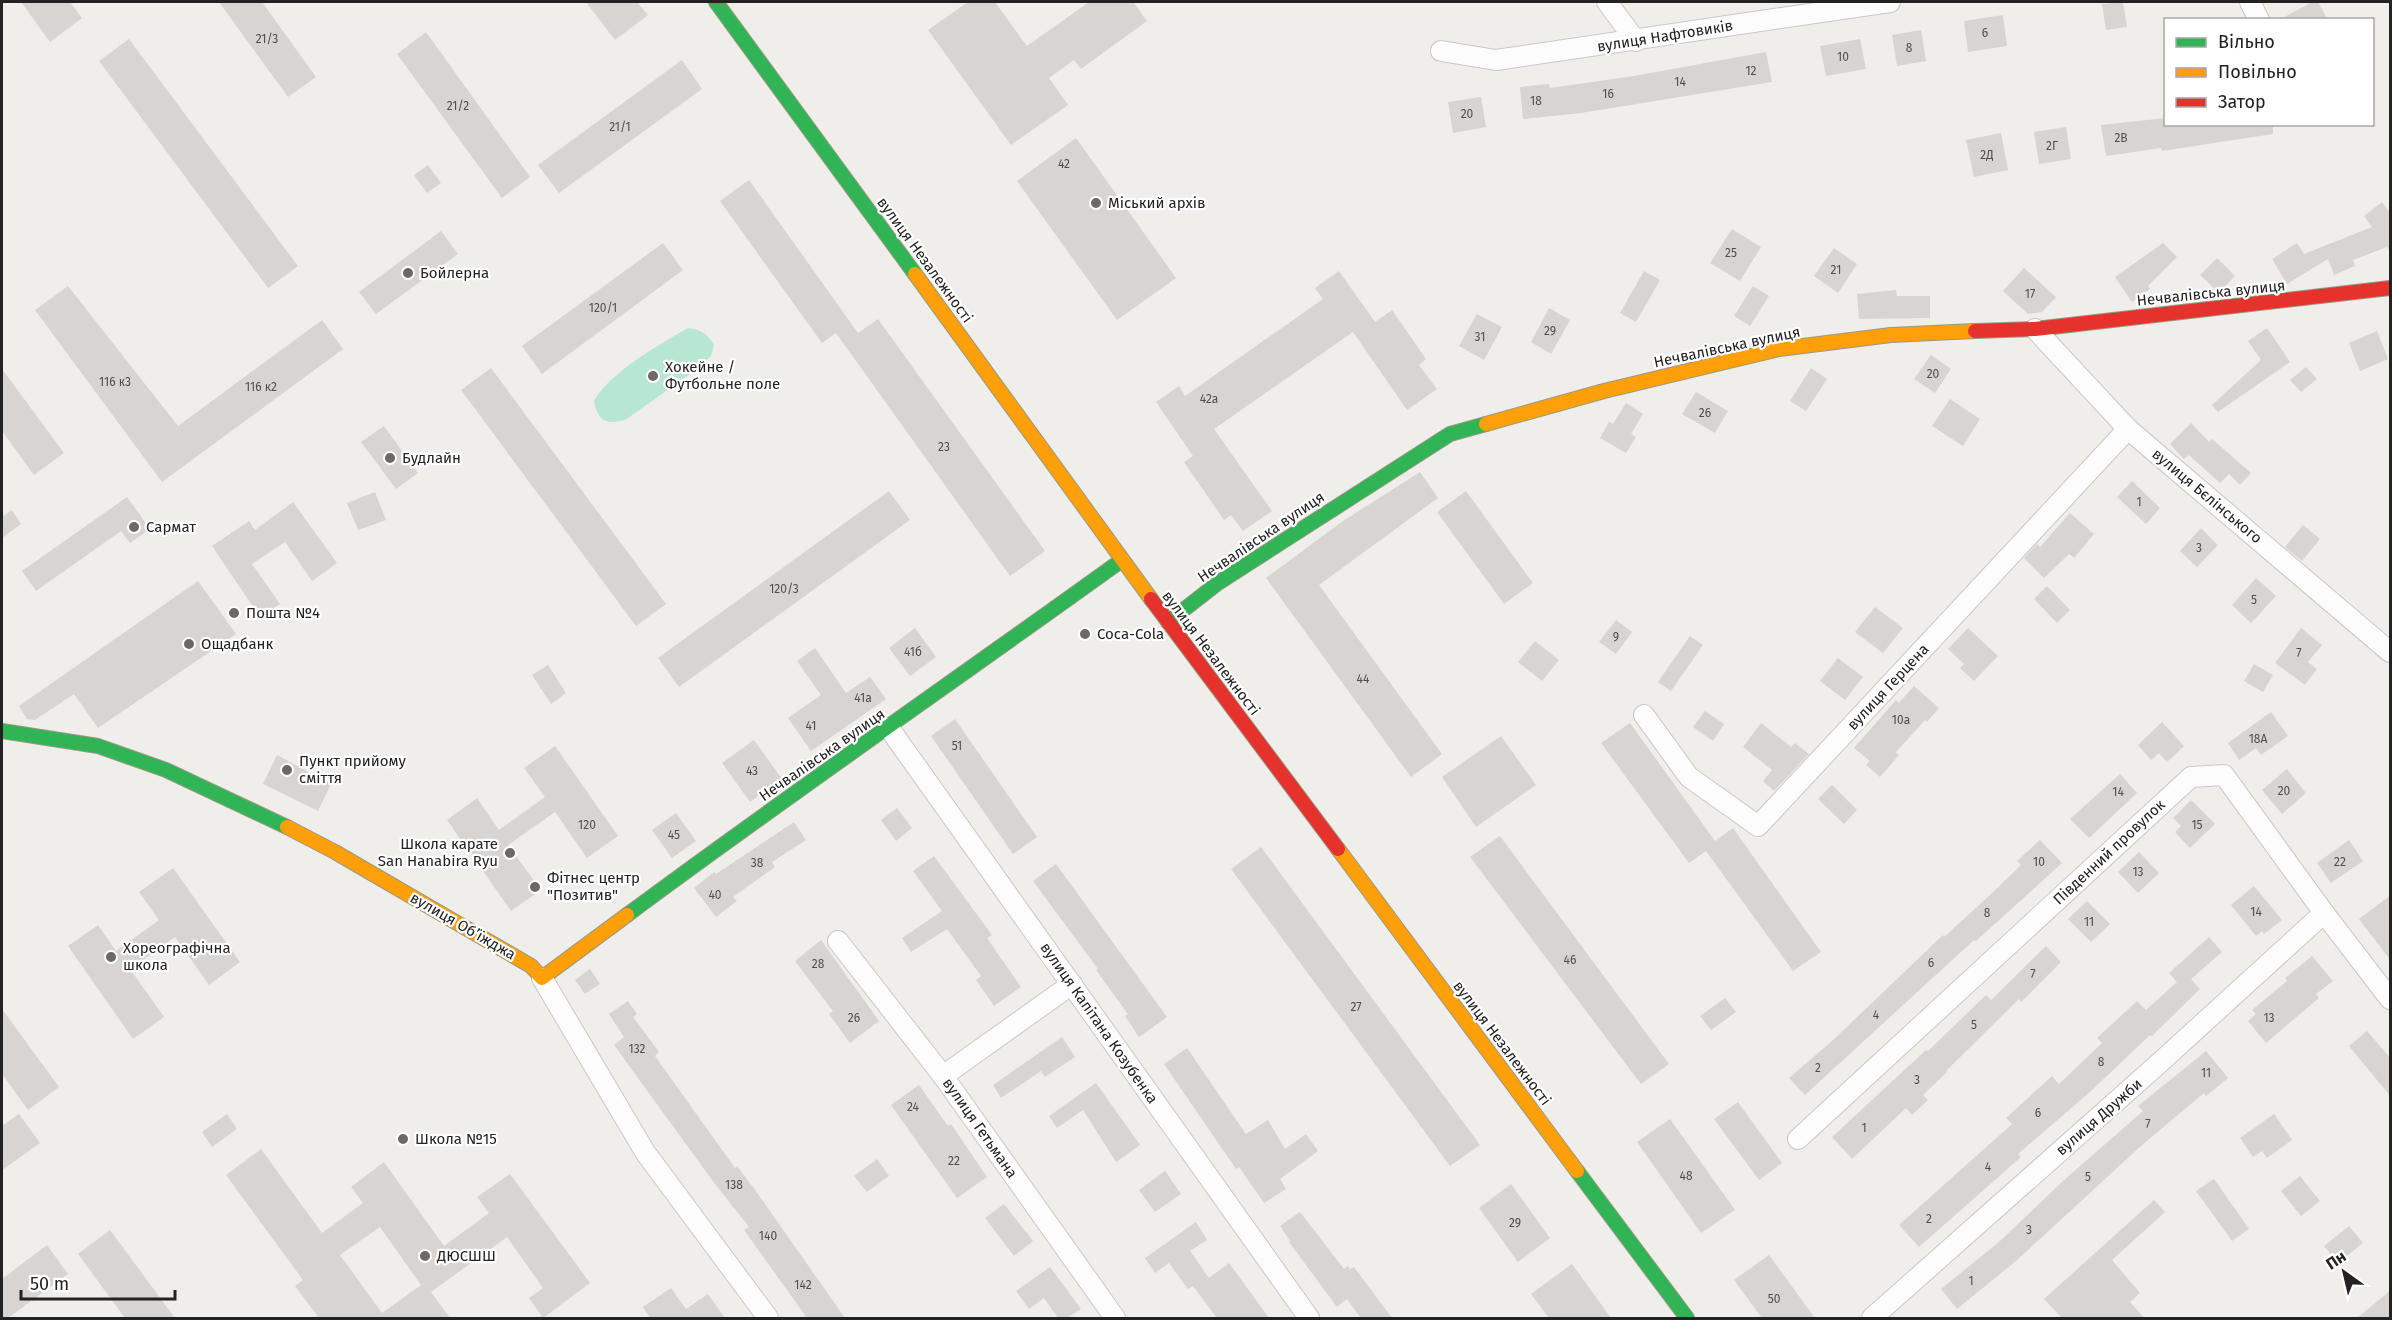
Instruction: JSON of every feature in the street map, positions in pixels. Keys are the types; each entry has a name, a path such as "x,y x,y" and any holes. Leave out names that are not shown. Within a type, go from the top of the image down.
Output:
{"street":[{"name":"вулиця Незалежності","path":"716,2 1049,456 1122,560 1688,1318"},
{"path":"1607,2 1636,40"},
{"name":"вулиця Нафтовиків","path":"1441,51 1496,60 1890,2"},
{"path":"2250,2 2258,18"},
{"name":"Нечвалівська вулиця","path":"1168,622 1218,583 1449,434 1604,391 1779,350 1891,335 2035,329 2391,288"},
{"name":"вулиця Бєлінського","path":"2035,329 2128,429 2391,652"},
{"name":"вулиця Герцена","path":"1644,715 1689,777 1758,826 2128,429"},
{"name":"Нечвалівська вулиця","path":"543,978 735,835 889,728 1122,560"},
{"name":"вулиця Капітана Козубенка","path":"889,728 1309,1318"},
{"name":"вулиця Обʼїжджа","path":"2,731 98,746 166,770 335,852 531,966 543,978 645,1152 768,1318"},
{"name":"Південний провулок","path":"1798,1139 2191,777 2224,775 2324,913 2391,999"},
{"name":"вулиця Дружби","path":"1872,1318 2148,1074 2324,913"},
{"name":"вулиця Гетьмана","path":"838,941 943,1076 1115,1318"},
{"path":"943,1076 1072,984"}],"green space":[{"name":"Хокейне / Футбольне поле","path":"688,328 700,331 709,338 714,345 711,356 693,372 625,420 612,422 600,417 594,401 601,390 636,360"}],"building":[{"path":"21,2 70,2 82,18 50,42"},
{"path":"219,2 262,2 316,77 288,97"},
{"path":"586,2 637,2 648,15 615,40"},
{"path":"968,2 995,2 1027,46 1089,2 1133,2 1147,21 1081,69 1074,60 1049,78 1068,105 1011,145 928,30"},
{"path":"2123,2 2127,27 2106,30 2102,4"},
{"path":"2312,2 2318,2 2327,18 2283,18"},
{"path":"2003,15 2007,46 1968,52 1964,21"},
{"path":"1921,30 1926,61 1897,66 1892,35"},
{"path":"426,32 530,177 502,198 397,54"},
{"path":"129,39 298,266 268,288 99,61"},
{"path":"1860,39 1866,69 1826,76 1820,46"},
{"path":"1766,52 1772,82 1581,113 1523,119 1520,87 1549,84 1550,88 1634,76"},
{"path":"682,60 702,89 559,193 538,165"},
{"path":"1481,97 1486,127 1453,133 1448,102"},
{"path":"2164,118 2164,126 2273,126 2273,134 2162,151 2161,148 2106,156 2101,125"},
{"path":"2066,127 2071,159 2039,164 2034,132"},
{"path":"2001,133 2008,170 1974,177 1966,140"},
{"path":"1076,138 1176,278 1117,320 1017,181"},
{"path":"428,165 441,183 427,193 414,175"},
{"path":"749,180 858,333 878,319 1045,551 1010,576 836,333 822,343 720,201"},
{"path":"2382,202 2391,214 2391,252 2387,247 2353,260 2355,266 2334,275 2328,259 2287,284 2272,259 2297,243 2304,254 2372,227 2364,216"},
{"path":"1732,229 1761,247 1740,281 1710,263"},
{"name":"Бойлерна","path":"441,231 458,254 376,314 359,292"},
{"path":"663,243 683,270 542,374 522,346"},
{"path":"2163,243 2177,257 2148,286 2150,289 2132,302 2115,277"},
{"path":"1834,248 1857,264 1838,293 1814,276"},
{"path":"2217,258 2235,276 2219,293 2200,275"},
{"path":"2024,268 2056,297 2042,312 2028,314 2003,291"},
{"path":"1339,271 1375,322 1392,310 1426,359 1419,365 1437,389 1407,410 1353,332 1214,429 1272,511 1243,531 1231,515 1224,520 1184,462 1193,456 1156,402 1179,386 1185,396 1323,299 1315,288"},
{"path":"1644,271 1660,280 1636,322 1620,313"},
{"path":"68,286 178,426 322,320 343,349 162,482 35,310"},
{"path":"1753,286 1769,296 1750,326 1734,316"},
{"path":"1896,290 1897,296 1930,296 1930,318 1859,319 1857,294"},
{"path":"1549,308 1570,320 1551,354 1531,342"},
{"path":"1477,314 1502,327 1484,360 1459,346"},
{"path":"2267,328 2290,362 2218,412 2212,405 2261,360 2248,341"},
{"path":"2377,331 2388,359 2360,371 2349,343"},
{"path":"1931,355 1951,369 1935,393 1914,379"},
{"path":"2306,367 2317,379 2301,392 2290,380"},
{"path":"491,368 666,604 636,626 461,390"},
{"path":"1811,368 1827,379 1806,411 1790,401"},
{"path":"2,369 64,453 34,475 2,431"},
{"path":"1696,392 1728,411 1715,433 1682,414"},
{"path":"1950,399 1980,419 1963,446 1932,426"},
{"path":"1626,403 1643,414 1631,434 1636,437 1626,453 1600,438 1609,422 1613,424"},
{"path":"2191,423 2209,442 2212,439 2251,473 2240,485 2229,474 2220,483 2189,455 2184,459 2170,444"},
{"name":"Будлайн","path":"384,426 418,473 396,489 361,442"},
{"path":"1420,472 1438,498 1319,585 1442,754 1411,777 1266,578 1343,521"},
{"path":"2132,481 2160,508 2146,524 2117,497"},
{"path":"889,491 910,520 679,687 658,658"},
{"path":"1466,491 1533,583 1504,604 1437,512"},
{"path":"375,492 386,520 358,530 347,503"},
{"path":"127,497 150,529 130,543 121,531 36,591 22,571"},
{"path":"293,502 337,563 312,581 285,542 252,564 280,604 260,617 212,546 249,521 255,530"},
{"path":"12,510 21,524 2,538 2,517"},
{"path":"2070,513 2094,534 2074,558 2069,554 2044,578 2024,558 2037,544 2040,547"},
{"path":"2303,525 2320,539 2302,561 2285,547"},
{"path":"2201,528 2218,545 2197,567 2180,551"},
{"path":"2256,578 2276,596 2251,623 2232,605"},
{"path":"198,581 236,634 98,728 74,694 35,720 27,719 19,706"},
{"path":"2047,586 2070,610 2057,623 2034,599"},
{"path":"1875,607 1903,628 1883,653 1855,632"},
{"path":"1616,620 1632,632 1616,654 1599,642"},
{"path":"915,628 936,657 910,676 889,648"},
{"path":"1968,628 1998,656 1974,681 1960,668 1964,664 1948,649"},
{"path":"2301,628 2322,645 2308,662 2317,669 2305,685 2275,663"},
{"path":"1690,636 1703,645 1671,691 1658,682"},
{"path":"1535,641 1559,660 1542,681 1518,662"},
{"path":"815,648 846,693 870,677 886,699 811,751 788,718 821,695 797,661"},
{"path":"1838,658 1863,677 1845,700 1820,681"},
{"path":"2254,664 2273,675 2263,692 2244,681"},
{"path":"548,665 566,693 551,704 532,675"},
{"path":"1914,686 1939,708 1896,752 1899,755 1880,777 1866,765 1870,761 1854,748 1896,700 1899,703"},
{"path":"1705,711 1724,724 1713,741 1693,727"},
{"path":"2271,712 2288,736 2261,755 2256,748 2239,760 2228,743"},
{"path":"955,719 1037,837 1013,854 931,736"},
{"path":"2162,722 2184,746 2167,762 2159,753 2151,760 2138,745"},
{"path":"1630,723 1715,841 1733,828 1821,952 1793,971 1706,851 1689,863 1601,743"},
{"path":"1761,723 1791,747 1795,743 1809,754 1774,791 1763,781 1772,770 1743,747"},
{"path":"1501,736 1536,785 1476,827 1442,777"},
{"path":"754,740 782,779 750,802 722,763"},
{"path":"555,746 618,836 587,858 555,812 508,845 541,890 511,911 447,820 477,798 499,830 545,797 524,768"},
{"name":"Пункт прийому сміття","path":"277,755 331,784 318,811 263,784"},
{"path":"2287,769 2306,793 2282,814 2262,790"},
{"path":"2120,774 2137,793 2089,838 2070,819"},
{"path":"1832,785 1857,810 1844,824 1818,799"},
{"path":"2191,800 2215,824 2190,848 2175,832 2181,826 2173,818"},
{"path":"897,808 912,828 896,841 881,820"},
{"path":"676,813 696,841 672,858 652,830"},
{"path":"794,822 806,840 772,862 775,867 733,897 737,901 716,917 694,888 714,872 716,874"},
{"path":"1500,836 1669,1064 1641,1084 1470,857"},
{"path":"2040,840 2062,863 1976,941 1974,940 1805,1095 1789,1078 1832,1041 1943,935 1944,937 1990,895 2021,865 2017,861"},
{"path":"2349,840 2363,861 2331,883 2317,863"},
{"path":"1261,847 1480,1145 1450,1166 1231,869"},
{"path":"2139,852 2159,873 2138,893 2118,872"},
{"path":"934,856 992,935 987,938 1021,987 994,1006 976,980 981,976 947,929 911,952 902,938 942,911 913,871"},
{"path":"1056,864 1167,1017 1139,1037 1125,1016 1128,1014 1096,970 1098,969 1033,881"},
{"name":"Хореографічна школа","path":"173,868 240,962 209,985 175,937 130,969 164,1017 133,1039 68,946 98,925 116,951 159,920 139,892"},
{"path":"2254,886 2282,920 2264,934 2262,931 2256,936 2231,905"},
{"path":"2391,895 2391,961 2359,919"},
{"path":"2087,901 2110,924 2091,942 2068,919"},
{"path":"2209,937 2222,952 2191,979 2200,989 2152,1036 2150,1035 2090,1092 2018,1154 2021,1157 1919,1247 1899,1225 2012,1124 2006,1118 2052,1076 2059,1084 2102,1043 2097,1038 2137,1001 2146,1010 2177,982 2169,973"},
{"path":"821,940 879,1021 850,1043 829,1014 833,1011 795,961"},
{"path":"2046,946 2061,962 2021,1002 2019,999 1946,1071 1923,1095 1928,1100 1912,1115 1906,1108 1852,1159 1832,1137 1926,1050 1928,1051 1986,995 1991,1000"},
{"path":"2312,956 2333,981 2316,994 2319,998 2266,1043 2248,1021 2256,1014 2252,1010 2287,981 2285,978"},
{"path":"590,969 600,984 585,994 575,980"},
{"path":"1725,998 1736,1012 1711,1030 1700,1016"},
{"path":"628,1001 637,1014 633,1017 659,1052 655,1056 735,1168 737,1166 753,1187 845,1318 807,1318 744,1230 749,1227 614,1045 624,1037 609,1014"},
{"path":"2,1009 59,1087 28,1110 2,1074"},
{"path":"2367,1031 2391,1059 2391,1097 2349,1046"},
{"path":"1062,1037 1075,1057 1045,1077 1041,1071 1001,1098 993,1085"},
{"path":"1187,1048 1246,1134 1268,1120 1285,1149 1306,1134 1318,1151 1280,1179 1286,1189 1264,1203 1239,1167 1236,1169 1164,1064"},
{"path":"2206,1051 2228,1078 2206,1096 2204,1093 2142,1145 2016,1261 1957,1309 1941,1289 1999,1242 2063,1181 2143,1111 2138,1106"},
{"path":"1096,1083 1140,1145 1116,1162 1083,1110 1057,1128 1049,1116"},
{"path":"919,1085 948,1126 951,1124 987,1177 957,1198 891,1105"},
{"path":"1738,1102 1782,1163 1759,1180 1714,1119"},
{"path":"19,1114 40,1143 2,1170 2,1126"},
{"path":"227,1114 237,1129 212,1147 202,1132"},
{"path":"2274,1114 2292,1140 2267,1158 2262,1151 2253,1157 2240,1138"},
{"path":"1670,1119 1735,1210 1701,1233 1637,1142"},
{"path":"261,1149 322,1233 363,1203 351,1187 384,1162 444,1246 489,1213 477,1197 510,1174 590,1283 543,1318 529,1298 543,1288 507,1237 431,1292 450,1318 319,1318 295,1286 303,1280 226,1175","holes":["380,1227 421,1285 382,1313 340,1255"]},
{"path":"877,1159 889,1176 867,1192 854,1176"},
{"path":"1165,1171 1181,1194 1155,1212 1139,1190"},
{"path":"2300,1176 2320,1201 2301,1216 2281,1191"},
{"path":"2214,1179 2249,1229 2232,1241 2196,1191"},
{"path":"1511,1184 1550,1238 1518,1262 1479,1208"},
{"path":"2154,1200 2165,1212 2112,1260 2140,1293 2130,1302 2144,1318 2062,1318 2044,1299"},
{"path":"1004,1204 1033,1241 1014,1256 985,1218"},
{"path":"1300,1212 1344,1269 1348,1266 1350,1269 1354,1267 1392,1318 1361,1318 1347,1299 1337,1307 1289,1242 1280,1226"},
{"path":"1196,1222 1207,1240 1190,1251 1209,1278 1229,1263 1269,1318 1217,1318 1193,1286 1188,1289 1169,1263 1155,1273 1145,1258"},
{"path":"2349,1226 2363,1243 2338,1263 2324,1246"},
{"path":"110,1230 175,1318 125,1318 78,1254"},
{"path":"47,1245 68,1274 8,1318 2,1318 2,1279"},
{"path":"1769,1255 1815,1318 1762,1318 1734,1280"},
{"path":"1572,1264 1611,1318 1549,1318 1531,1294"},
{"path":"1050,1267 1081,1309 1067,1318 1058,1318 1044,1298 1029,1309 1016,1291"},
{"path":"671,1288 686,1309 708,1294 725,1318 650,1318 643,1307"},
{"path":"2391,1290 2391,1318 2357,1318"}],"traffic: fast":[{"path":"716,2 915,274"},
{"path":"1168,622 1218,583 1450,434 1486,424"},
{"path":"627,915 1122,560"},
{"path":"2,731 98,746 166,770 287,827"},
{"path":"1577,1171 1687,1318"}],"traffic: slow":[{"path":"915,274 1151,599"},
{"path":"1486,424 1604,391 1779,349 1891,335 1975,331"},
{"path":"287,827 335,852 531,966 542,978 627,915"},
{"path":"1338,849 1577,1171"}],"traffic: jam":[{"path":"1975,331 2035,329 2390,288"},
{"path":"1151,599 1338,849"}],"place":[{"name":"Міський архів","path":"1096,203"},
{"name":"Бойлерна","path":"408,273"},
{"name":"Хокейне / Футбольне поле","path":"653,376"},
{"name":"Будлайн","path":"390,458"},
{"name":"Сармат","path":"134,527"},
{"name":"Пошта №4","path":"234,613"},
{"name":"Coca-Cola","path":"1085,634"},
{"name":"Ощадбанк","path":"189,644"},
{"name":"Пункт прийому сміття","path":"287,770"},
{"name":"Школа карате San Hanabira Ryu","path":"510,853"},
{"name":"Фітнес центр \"Позитив\"","path":"535,887"},
{"name":"Хореографічна школа","path":"111,957"},
{"name":"Школа №15","path":"403,1139"},
{"name":"ДЮСШШ","path":"425,1256"}]}
